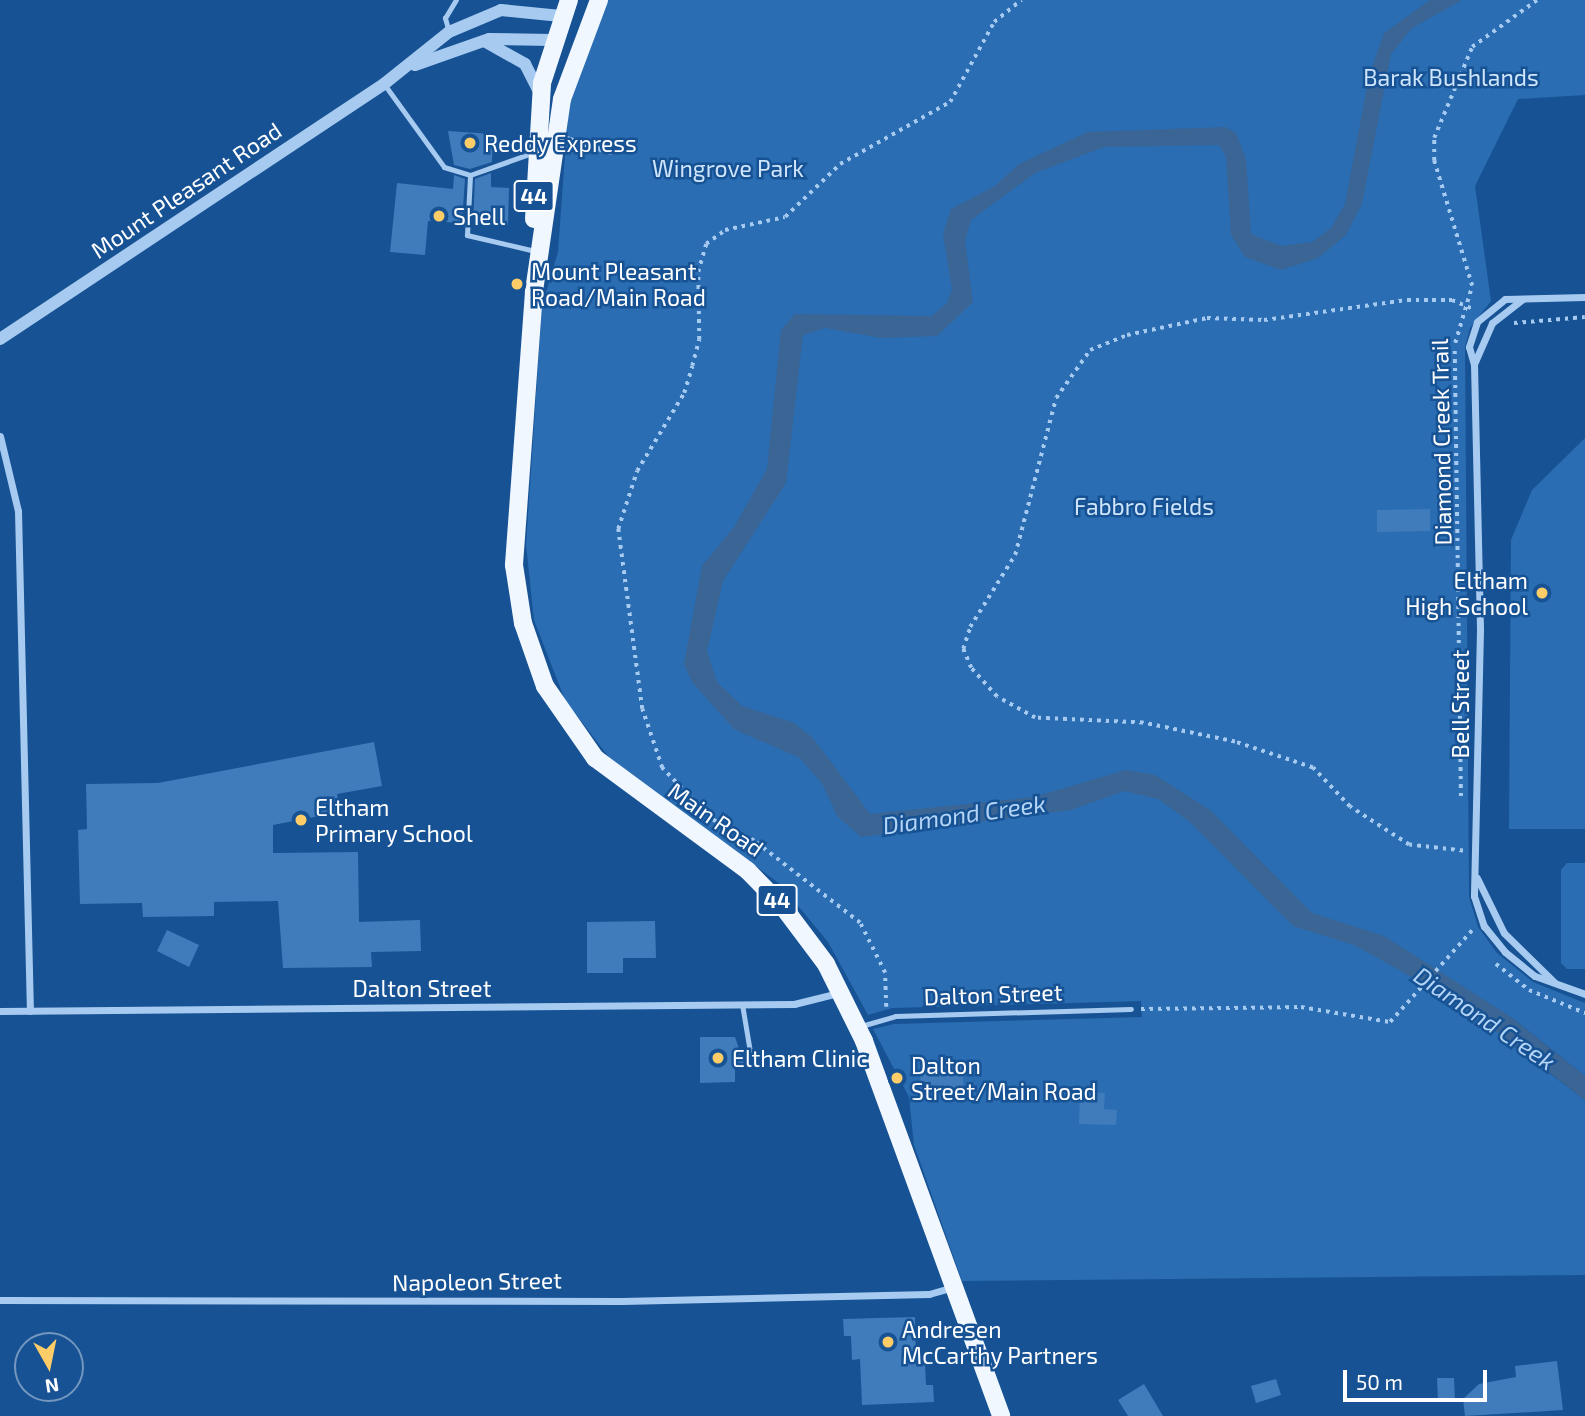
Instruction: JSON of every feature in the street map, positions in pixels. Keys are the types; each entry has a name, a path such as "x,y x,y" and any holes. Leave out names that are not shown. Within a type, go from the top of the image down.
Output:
{"main road":[{"name":"Main Road","path":"599,0 584,32 555,135 537,252 514,565 523,623 545,686 576,736 617,779 728,854 766,887 805,933 842,992 858,1027 1001,1416"},
{"name":"Main Road","path":"537,252 536,152 540,100 552,40 565,8"},
{"path":"552,40 584,32 565,8"},
{"path":"536,152 555,135"}],"street":[{"name":"Mount Pleasant Road","path":"0,340 384,84 449,32 501,10 565,8"},
{"path":"449,32 497,38"},
{"name":"Mount Pleasant Road","path":"396,75 482,40 552,40"},
{"path":"482,40 525,64 540,100"},
{"path":"1486,312 1505,299 1585,297"},
{"path":"1497,318 1523,299"},
{"name":"Bell Street","path":"1486,312 1471,339 1474,364 1478,878 1475,901 1493,940 1528,971 1555,982"},
{"name":"Bell Street","path":"1474,364 1497,318"},
{"path":"0,436 18,511 30,1011"},
{"name":"Bell Street","path":"1478,878 1504,933 1555,982"},
{"path":"1555,982 1585,993"},
{"name":"Dalton Street","path":"0,1011 742,1004 812,1002 842,992"},
{"name":"Napoleon Street","path":"0,1300 622,1301 929,1294 954,1287"}],"lane":[{"path":"449,32 445,18 456,0"},
{"path":"384,84 444,167 470,175 536,152"},
{"path":"555,135 610,152"},
{"path":"470,175 467,235 537,252"},
{"path":"742,1004 750,1052"},
{"name":"Dalton Street","path":"858,1027 884,1017 1131,1009"}],"path":[{"path":"884,1017 885,973 860,923 754,841 711,819 662,768 642,709 618,529 637,471 684,393 699,340 698,272 706,244 725,230 785,218 840,164 950,102 994,22 1021,0"},
{"name":"Diamond Creek Trail","path":"1462,816 1455,345 1472,286 1434,161 1434,138 1472,47 1536,0"},
{"path":"1462,839 1463,851 1409,845 1350,807 1313,768 1235,742 1143,723 1035,718 997,697 971,668 963,649 971,627 1015,555 1056,398 1090,350 1127,335 1207,318 1264,320 1407,300 1468,306 1486,312"},
{"path":"1497,318 1585,317"},
{"path":"1131,1009 1301,1007 1380,1022 1397,1017 1467,935"}],"green space":[{"path":"606,0 1585,0 1585,95 1518,99 1475,186 1491,301 1470,328 1465,347 1469,897 1478,927 1497,953 1533,982 1585,1003 1585,1076 1511,1017 1515,1047 1585,1100 1585,1275 962,1281 914,1145 909,1097 873,1029 894,1024 1142,1017 1141,1001 892,1008 868,1015 828,942 780,884 611,760 565,700 534,620 526,545 542,306 558,252 569,101"},
{"path":"1585,438 1585,829 1509,829 1511,540 1532,490"},
{"path":"1567,863 1585,863 1585,969 1567,969 1561,963 1561,870"}],"water":[{"name":"Diamond Creek","path":"1430,0 1462,0 1412,28 1391,54 1362,204 1346,235 1318,258 1281,270 1245,257 1231,235 1226,157 1219,145 1104,147 1035,173 971,220 965,241 973,302 937,336 881,338 825,328 803,335 786,483 723,581 707,651 717,682 742,706 794,723 813,738 870,814 1034,797 1126,770 1155,775 1210,810 1312,913 1384,936 1511,1017 1585,1076 1585,1100 1472,1013 1354,945 1293,926 1190,822 1158,799 1124,791 1071,810 861,837 837,816 823,785 800,758 734,729 692,682 684,664 702,566 734,527 767,469 781,330 795,314 932,316 947,303 952,289 943,234 951,209 995,186 1019,164 1088,132 1225,127 1236,133 1246,159 1251,234 1281,246 1312,242 1331,228 1345,204 1369,76 1384,33"}],"building":[{"name":"Reddy Express","path":"448,131 493,134 492,162 470,169 454,165"},
{"path":"491,173 491,187 509,188 508,225 473,223 475,179"},
{"path":"454,175 465,179 462,223 428,221 425,255 390,252 397,183 453,189"},
{"path":"1430,509 1430,531 1377,532 1377,510"},
{"path":"374,742 382,786 337,794 340,812 273,825 273,853 358,852 359,922 420,920 421,951 371,952 372,967 283,968 278,901 214,902 214,916 143,917 142,903 80,904 78,830 87,829 86,784 158,783"},
{"path":"655,921 656,958 623,958 623,973 587,973 587,922"},
{"path":"167,930 199,945 189,967 157,951"},
{"name":"Eltham Clinic","path":"700,1037 735,1037 746,1069 735,1069 735,1082 700,1083"},
{"path":"921,1065 963,1065 963,1093 920,1090"},
{"path":"1080,1092 1105,1093 1104,1109 1117,1110 1116,1125 1079,1124"},
{"path":"915,1317 916,1364 925,1363 926,1385 933,1385 934,1402 862,1405 860,1359 852,1360 851,1336 844,1336 843,1319"},
{"path":"1557,1361 1563,1410 1465,1416 1463,1399 1479,1384 1516,1377 1515,1366"},
{"path":"1437,1378 1454,1378 1455,1401 1438,1402"},
{"path":"1276,1379 1281,1395 1256,1403 1251,1386"},
{"path":"1144,1384 1163,1416 1128,1416 1118,1400"}],"place":[{"name":"Reddy Express","path":"470,143"},
{"name":"Shell","path":"439,216"},
{"name":"Mount Pleasant Road/Main Road","path":"517,284"},
{"name":"Eltham High School","path":"1542,593"},
{"name":"Eltham Primary School","path":"301,820"},
{"name":"Eltham Clinic","path":"718,1058"},
{"name":"Dalton Street/Main Road","path":"897,1078"},
{"name":"Andresen McCarthy Partners","path":"888,1342"}],"park label":[{"name":"Barak Bushlands","path":"1451,77"},
{"name":"Wingrove Park","path":"728,168"},
{"name":"Fabbro Fields","path":"1144,506"}]}
